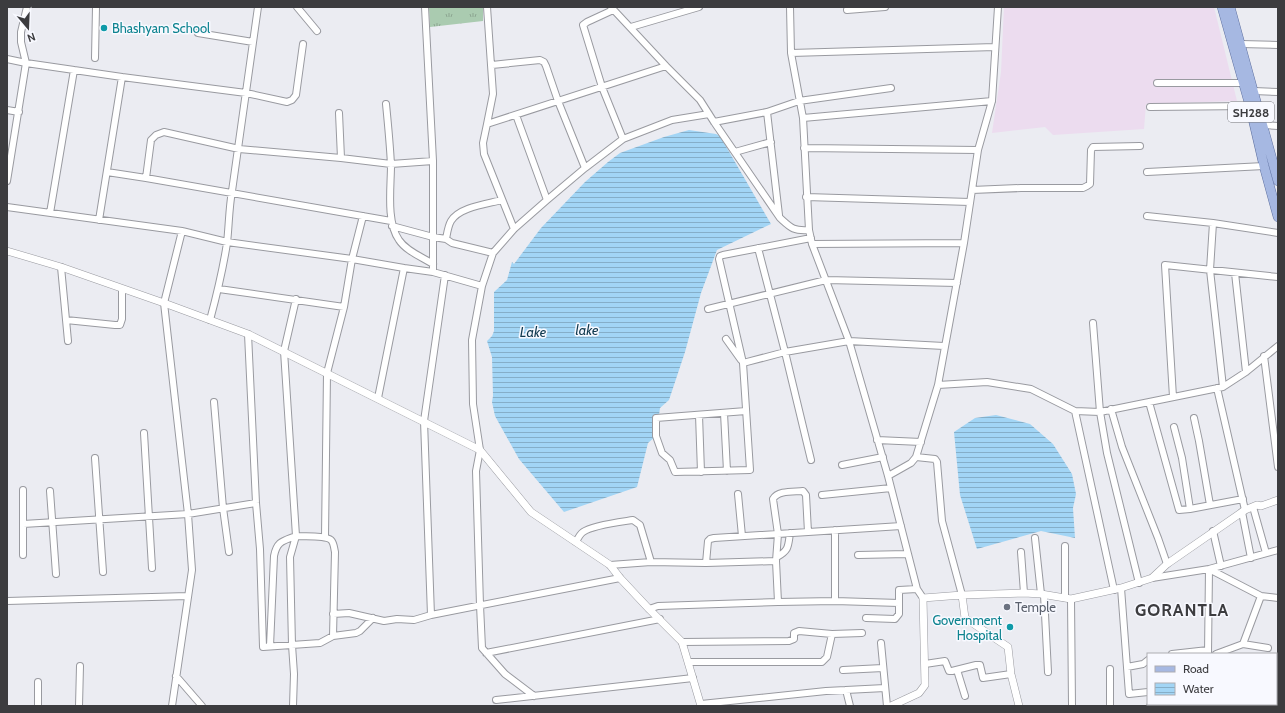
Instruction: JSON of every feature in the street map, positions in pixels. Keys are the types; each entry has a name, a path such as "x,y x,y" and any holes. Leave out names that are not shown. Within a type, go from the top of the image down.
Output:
{"main road":[{"name":"SH288","path":"1222,7 1250,106 1278,217"},
{"name":"SH288","path":"1230,7 1263,125 1276,164 1278,181"}],"street":[{"path":"7,182 9,159 19,112 26,63 21,32 27,7"},
{"path":"95,58 96,7"},
{"path":"210,320 219,289 227,242 231,193 239,149 258,7"},
{"path":"297,7 317,31"},
{"path":"425,7 433,161 433,272"},
{"path":"487,7 493,98 483,143 484,154 514,229"},
{"path":"630,27 698,7"},
{"path":"790,7 791,53 803,118 806,197 811,241 849,340 883,457 917,589 923,598 925,685 919,693 891,706"},
{"path":"847,10 885,7"},
{"path":"888,476 911,463 916,457 938,386 944,346 964,243 978,150 992,101 998,7"},
{"path":"623,139 602,87 583,25 612,8 700,100 780,218 792,228 809,230"},
{"path":"198,34 253,42"},
{"path":"7,59 122,77 246,93 287,102 292,100 296,95 303,44"},
{"path":"1241,44 1278,45"},
{"path":"791,53 995,47"},
{"path":"492,65 540,60 544,62 585,168"},
{"path":"487,124 666,66"},
{"path":"50,213 74,70"},
{"path":"99,220 122,77"},
{"path":"1158,83 1243,83"},
{"path":"714,122 768,112 799,101 891,88"},
{"path":"1254,91 1278,92"},
{"path":"803,118 992,101"},
{"path":"386,104 393,231 399,241 407,248 433,264"},
{"path":"1150,107 1250,106"},
{"path":"7,110 19,112"},
{"path":"768,112 780,218"},
{"path":"339,113 342,158"},
{"path":"534,696 511,679 482,648 476,471 480,450 473,404 472,340 482,286 493,253 514,229 585,168 623,139 672,120 709,114"},
{"path":"516,115 547,200"},
{"path":"1263,125 1278,126"},
{"path":"146,178 151,140 156,135 164,132 239,149 342,158 390,164 433,161"},
{"path":"735,152 771,142"},
{"path":"972,190 1083,188 1090,184 1091,150 1094,147 1140,146"},
{"path":"804,148 978,150"},
{"path":"1147,172 1264,166"},
{"path":"107,172 363,216 433,237 446,239 452,243 493,253"},
{"path":"806,197 970,202"},
{"path":"446,239 451,221 459,213 467,209 502,200"},
{"path":"7,207 182,231 227,242 433,272 482,286"},
{"path":"324,537 327,373 344,307 352,259 363,216"},
{"path":"1147,216 1213,223 1278,233"},
{"path":"1213,223 1210,270 1220,387 1243,500 1251,558"},
{"path":"172,706 192,570 188,514 164,303 182,231"},
{"path":"746,411 656,418 656,436 662,453 670,460 675,472 750,470 743,363 719,259 720,256 758,248 811,241 964,243"},
{"path":"758,248 811,460"},
{"path":"7,251 164,303 248,334 480,450 531,512 610,565 620,578 682,642 701,705 824,691 885,688"},
{"path":"1173,397 1165,265 1278,277"},
{"path":"61,268 68,342"},
{"path":"378,398 404,268"},
{"path":"1235,273 1246,372"},
{"path":"431,615 424,421 445,275"},
{"path":"708,309 826,280 957,283"},
{"path":"66,320 120,325 122,320 122,289"},
{"path":"219,289 344,307"},
{"path":"293,706 294,674 290,557 296,536 284,351 296,299"},
{"path":"1093,323 1100,412 1108,460 1139,583"},
{"path":"248,334 256,504 260,549 263,647 320,643 333,636 356,633 373,618"},
{"path":"726,339 743,363"},
{"path":"743,363 785,352 849,340 944,346"},
{"path":"938,386 986,382 1031,389 1075,411 1100,412 1220,387 1246,372 1278,346"},
{"path":"1264,356 1278,467"},
{"path":"214,402 229,552"},
{"path":"1149,402 1178,508 1181,510 1190,509 1243,500"},
{"path":"1111,409 1124,452 1167,564"},
{"path":"1075,411 1118,589 1130,694 1147,692"},
{"path":"724,413 727,471"},
{"path":"699,415 701,472"},
{"path":"1194,418 1210,505"},
{"path":"1174,427 1182,458 1190,509"},
{"path":"144,433 152,568"},
{"path":"878,440 921,442"},
{"path":"842,465 883,457"},
{"path":"916,457 932,458 937,462 942,521 962,595 965,618 1008,647 1011,674 1019,706"},
{"path":"95,458 103,572"},
{"path":"822,494 891,488"},
{"path":"23,490 23,555"},
{"path":"50,491 51,522 56,574"},
{"path":"778,602 776,559 778,534 773,499 775,496 779,493 805,492 808,532"},
{"path":"738,494 742,536"},
{"path":"1152,578 1167,564 1244,511 1255,506 1260,501 1278,495"},
{"path":"1255,506 1261,506 1278,500"},
{"path":"23,524 188,514 256,504"},
{"path":"1255,506 1266,553"},
{"path":"576,542 584,531 595,527 632,520 640,525 651,562"},
{"path":"706,563 708,541 710,539 901,526"},
{"path":"835,530 835,601"},
{"path":"1214,531 1221,566"},
{"path":"610,565 651,562 706,563 776,559 786,552 790,533"},
{"path":"270,646 275,550 282,541 296,536 324,537 330,539 332,542 335,552 333,636"},
{"path":"1035,538 1042,594 1048,672"},
{"path":"1065,546 1072,706"},
{"path":"923,598 1024,593 1068,598 1118,589 1152,578 1210,569 1278,550"},
{"path":"1021,552 1024,593"},
{"path":"858,555 908,554"},
{"path":"1210,569 1261,596 1278,598"},
{"path":"1190,653 1208,652 1210,569"},
{"path":"333,614 348,613 381,621 395,619 410,621 431,615 620,578"},
{"path":"866,618 895,618 899,614 899,590 917,589"},
{"path":"7,601 188,596"},
{"path":"1243,644 1261,596"},
{"path":"649,609 658,606 778,602 899,602"},
{"path":"486,653 660,619"},
{"path":"682,642 790,641 794,639 794,633 796,632 832,634 862,633"},
{"path":"689,662 822,662 827,658 832,634"},
{"path":"881,643 887,706"},
{"path":"1219,653 1243,644 1268,648"},
{"path":"925,664 945,661 949,671 980,665 983,678 1011,674"},
{"path":"1127,667 1143,664 1147,661"},
{"path":"79,706 80,666"},
{"path":"843,670 883,668"},
{"path":"1110,669 1110,706"},
{"path":"957,670 965,696"},
{"path":"176,676 202,706"},
{"path":"496,700 693,678"},
{"path":"38,682 38,706"},
{"path":"846,690 850,706"}],"shaded area":[{"path":"1004,7 1214,7 1237,101 1146,104 1144,129 1053,135 1045,127 992,133 1001,72"}],"green space":[{"path":"429,7 483,7 483,21 430,27"},
{"path":"1278,668 1278,706 1225,706 1277,705"}],"water":[{"name":"lake","path":"689,130 716,134 720,136 771,224 717,250 701,293 685,352 669,400 660,408 656,436 648,443 637,487 564,512 519,459 495,416 492,402 492,357 487,341 492,336 494,331 494,292 507,280 512,262 514,264 541,228 585,182 608,162 620,153 664,137"},
{"path":"996,415 1030,424 1053,444 1072,474 1076,494 1073,508 1075,538 1041,531 977,549 960,495 954,432 975,418"}],"place":[{"name":"Bhashyam School","path":"104,28"},
{"name":"Temple","path":"1007,607"},
{"name":"Government Hospital","path":"1010,627"}],"district":[{"name":"GORANTLA","path":"1182,610"}],"water label":[{"name":"Lake","path":"533,332"}]}
